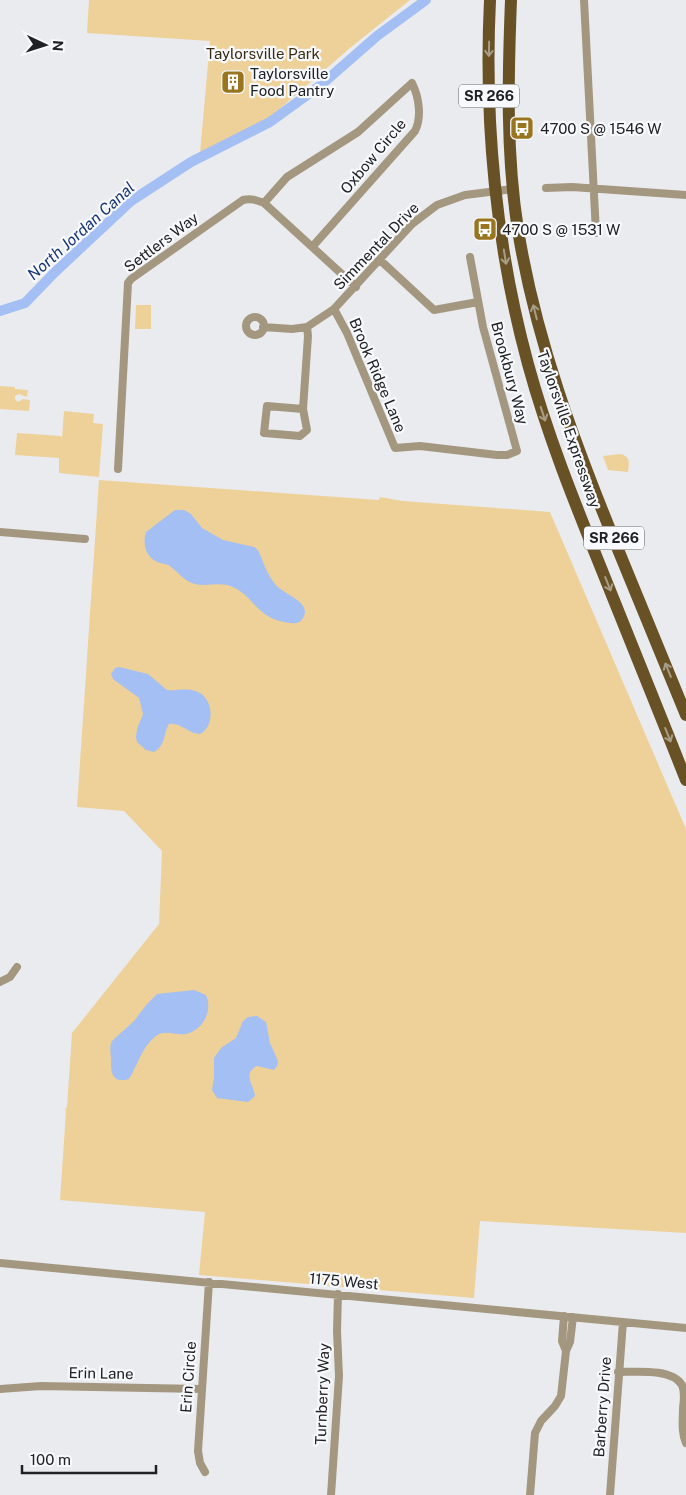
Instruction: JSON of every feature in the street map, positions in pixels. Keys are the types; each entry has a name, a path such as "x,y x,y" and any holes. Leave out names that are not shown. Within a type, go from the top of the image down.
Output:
{"main road":[{"name":"SR 266","path":"490,0 489,99 496,191"},
{"name":"SR 266","path":"511,0 509,114 513,189"},
{"name":"Taylorsville Expressway","path":"513,189 518,232 529,284 559,394 586,472 686,715"},
{"name":"Taylorsville Expressway","path":"496,191 516,314 540,405 586,530 686,780"}],"street":[{"path":"584,0 596,233"},
{"name":"Oxbow Circle","path":"264,203 287,177 301,166 358,132 412,83 417,93 418,106 418,124 415,131 313,246"},
{"path":"546,188 594,188 686,194"},
{"name":"Simmental Drive","path":"264,327 292,329 307,326 334,309 412,224 428,210 455,197 513,189"},
{"name":"Settlers Way","path":"118,469 128,283 243,200 254,199 264,203"},
{"path":"264,203 356,287"},
{"name":"Brookbury Way","path":"470,257 478,302 517,452"},
{"path":"380,260 434,310 478,302"},
{"name":"Brook Ridge Lane","path":"334,309 361,366 395,448 420,446 497,455 517,452"},
{"path":"303,409 267,406 264,433 300,436 307,430 303,409 308,337 307,326"},
{"path":"0,532 85,539"},
{"path":"0,982 10,977 17,966"},
{"name":"1175 West","path":"0,1263 686,1328"},
{"name":"Erin Circle","path":"205,1472 200,1463 198,1451 209,1282"},
{"name":"Turnberry Way","path":"330,1495 339,1376 338,1294"},
{"path":"564,1316 562,1341 566,1351"},
{"path":"530,1495 535,1433 541,1421 559,1401 561,1396 566,1351 570,1342 573,1317"},
{"name":"Barberry Drive","path":"610,1495 623,1322"},
{"path":"618,1372 661,1373 670,1375 678,1380 682,1385 684,1395 682,1427 686,1443"},
{"name":"Erin Lane","path":"0,1389 41,1386 201,1389"}],"green space":[{"name":"Taylorsville Park","path":"89,0 410,0 350,48 268,119 200,153 210,41 87,33"},
{"path":"136,305 151,305 151,329 135,329"},
{"path":"0,386 28,390 27,397 19,394 15,396 15,399 18,402 23,399 30,400 29,411 0,409"},
{"path":"64,411 94,414 93,423 103,424 99,477 59,473 59,458 15,455 17,433 61,436 62,438"},
{"path":"620,454 628,458 628,472 608,470 603,456"},
{"path":"99,480 379,500 380,497 403,501 550,512 686,829 686,1233 480,1221 474,1298 199,1275 205,1212 60,1200 65,1109 67,1107 72,1033 159,924 162,851 124,811 77,807"}],"water":[{"path":"175,510 184,510 191,514 202,528 223,540 254,547 258,550 267,572 275,584 304,607 305,612 302,620 297,623 279,621 263,613 247,597 233,587 224,584 200,585 191,583 167,564 160,563 151,558 145,546 146,532"},
{"path":"119,667 148,674 167,690 190,690 203,695 210,706 211,713 205,730 200,734 177,725 169,724 161,746 154,752 146,750 137,742 136,737 143,714 139,698 113,679 111,674 115,668"},
{"path":"194,990 206,995 208,1001 207,1013 202,1024 186,1034 159,1034 147,1046 129,1079 119,1080 116,1078 111,1069 110,1048 112,1041 134,1021 157,994"},
{"path":"257,1016 266,1022 270,1043 278,1061 277,1066 274,1070 257,1066 253,1069 250,1073 250,1080 255,1096 248,1102 217,1098 212,1090 214,1058 221,1048 236,1038 243,1021 248,1017"}],"waterway":[{"name":"North Jordan Canal","path":"0,311 25,303 54,273 131,201 191,162 270,122 321,85 377,36 426,0"}],"place":[{"name":"Taylorsville Food Pantry","path":"233,82"},
{"name":"4700 S @ 1546 W","path":"522,128"},
{"name":"4700 S @ 1531 W","path":"485,229"}]}
